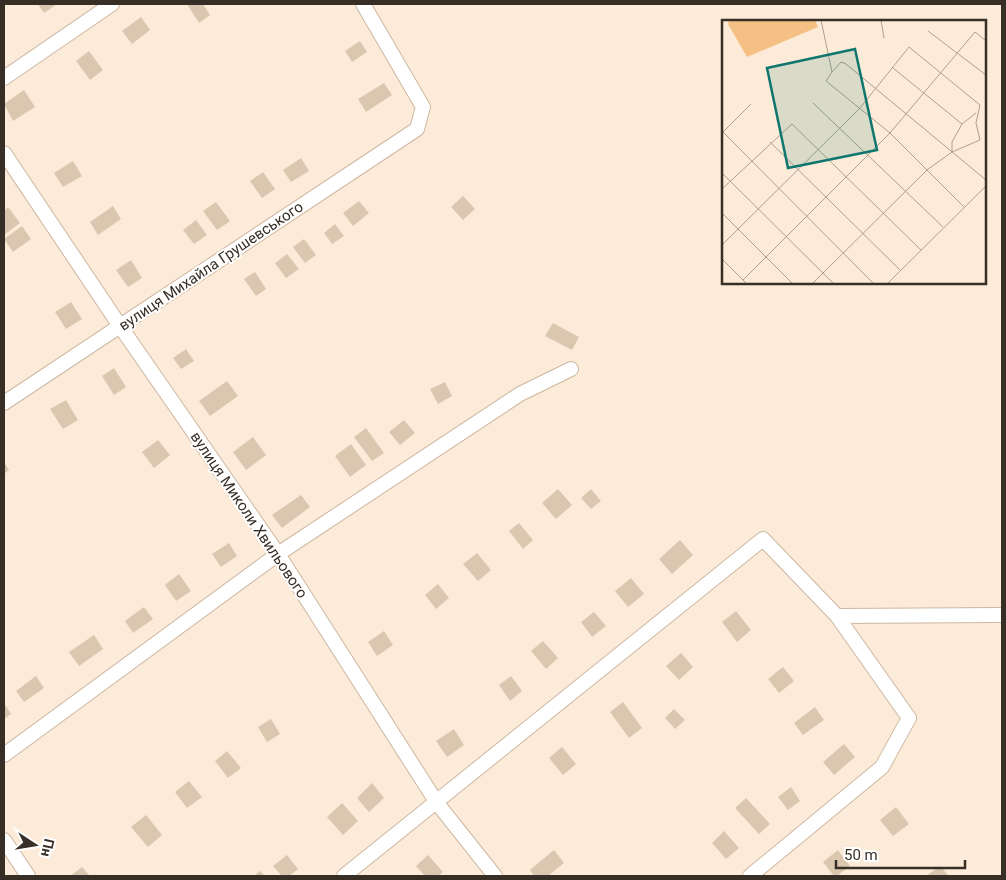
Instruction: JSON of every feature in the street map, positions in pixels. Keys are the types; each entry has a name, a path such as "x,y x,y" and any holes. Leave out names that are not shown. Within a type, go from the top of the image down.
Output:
{"street":[{"path":"4,78 112,4"},
{"name":"вулиця Михайла Грушевського","path":"4,403 417,129 424,107 363,4"},
{"name":"вулиця Миколи Хвильового","path":"4,153 120,326 278,554 437,803 495,876"},
{"path":"4,755 278,554 520,394 571,369"},
{"path":"344,876 763,539 837,616 909,718 882,767 750,876"},
{"path":"837,616 1002,615"},
{"path":"4,840 28,876"}],"building":[{"path":"38,4 57,4 44,13"},
{"path":"187,4 203,4 210,15 199,23"},
{"path":"141,17 150,30 132,44 122,31"},
{"path":"360,41 367,52 352,62 345,51"},
{"path":"89,51 103,70 90,80 76,61"},
{"path":"384,83 392,95 366,112 358,99"},
{"path":"24,90 35,107 13,121 4,104"},
{"path":"301,158 309,171 291,182 283,170"},
{"path":"73,161 82,176 63,187 54,173"},
{"path":"263,172 275,189 262,198 250,181"},
{"path":"463,196 475,209 463,220 451,207"},
{"path":"359,201 369,213 353,226 343,213"},
{"path":"216,202 230,221 217,230 203,211"},
{"path":"113,206 121,219 98,235 90,222"},
{"path":"8,207 20,223 4,235 4,211"},
{"path":"196,220 207,235 194,244 183,230"},
{"path":"335,224 344,236 332,244 324,233"},
{"path":"22,226 31,239 13,252 4,239"},
{"path":"304,239 316,255 305,263 293,247"},
{"path":"287,254 299,269 286,278 275,263"},
{"path":"131,260 142,278 128,287 116,270"},
{"path":"255,272 266,289 256,296 244,279"},
{"path":"71,302 82,319 66,329 55,312"},
{"path":"553,323 579,337 572,350 545,336"},
{"path":"186,349 194,361 181,369 173,358"},
{"path":"114,368 126,387 114,395 102,376"},
{"path":"227,381 238,396 210,416 199,401"},
{"path":"445,382 452,396 438,404 430,389"},
{"path":"66,400 78,420 63,429 50,409"},
{"path":"404,420 415,433 400,445 389,432"},
{"path":"366,428 384,453 372,461 354,437"},
{"path":"253,437 266,455 246,470 233,452"},
{"path":"158,440 170,455 154,468 142,452"},
{"path":"351,444 366,465 350,477 335,456"},
{"path":"4,462 9,470 4,474"},
{"path":"558,489 572,505 556,519 542,503"},
{"path":"591,489 601,501 591,509 581,498"},
{"path":"301,495 310,507 282,528 272,515"},
{"path":"519,523 533,540 523,549 509,531"},
{"path":"680,540 693,555 672,574 659,559"},
{"path":"229,543 237,556 221,567 212,554"},
{"path":"477,553 491,570 478,581 463,564"},
{"path":"179,574 191,591 176,601 165,585"},
{"path":"631,578 644,594 628,607 615,591"},
{"path":"438,584 449,598 436,609 425,595"},
{"path":"144,607 153,619 133,633 125,621"},
{"path":"736,611 751,630 737,642 722,622"},
{"path":"594,612 606,626 592,637 581,622"},
{"path":"384,631 393,645 377,656 368,642"},
{"path":"94,635 103,649 79,666 69,652"},
{"path":"543,641 558,658 546,669 531,651"},
{"path":"681,653 693,667 679,680 666,666"},
{"path":"783,667 794,681 779,693 768,679"},
{"path":"36,676 44,688 24,702 16,691"},
{"path":"511,676 522,691 510,701 499,685"},
{"path":"623,702 642,728 629,738 610,712"},
{"path":"4,703 11,714 4,719"},
{"path":"815,707 824,720 803,735 794,723"},
{"path":"674,709 685,720 675,729 665,718"},
{"path":"271,719 280,734 267,742 258,727"},
{"path":"454,729 464,745 447,757 436,741"},
{"path":"844,744 855,757 834,775 823,762"},
{"path":"562,747 576,764 563,775 549,758"},
{"path":"227,751 241,768 228,778 215,761"},
{"path":"189,781 202,797 187,808 175,792"},
{"path":"372,783 384,798 369,812 357,798"},
{"path":"791,787 800,801 788,810 778,797"},
{"path":"746,798 770,824 759,834 735,808"},
{"path":"342,803 358,821 343,835 327,817"},
{"path":"896,807 909,824 893,836 880,820"},
{"path":"146,815 162,835 148,847 131,827"},
{"path":"724,831 739,848 726,859 712,843"},
{"path":"554,850 564,863 548,876 534,876 530,870"},
{"path":"838,850 850,866 837,876 834,876 823,862"},
{"path":"287,855 298,869 289,876 282,876 273,866"},
{"path":"428,855 443,872 438,876 425,876 416,866"},
{"path":"940,866 949,876 926,876"},
{"path":"82,867 90,876 70,876"},
{"path":"260,871 265,876 254,876"}]}
